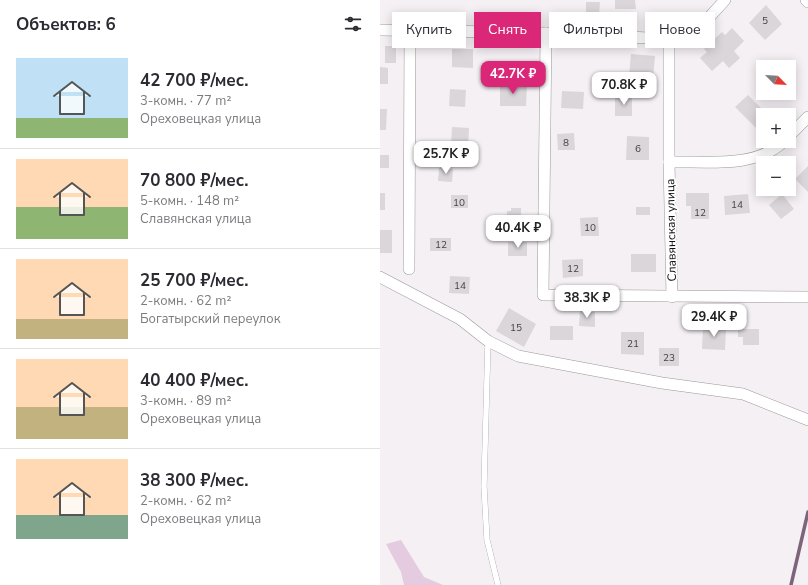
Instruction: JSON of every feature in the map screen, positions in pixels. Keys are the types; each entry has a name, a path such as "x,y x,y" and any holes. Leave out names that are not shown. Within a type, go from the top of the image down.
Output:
{"street":[{"path":"714,12 725,0"},
{"path":"380,30 392,30"},
{"path":"466,32 546,33 645,38"},
{"path":"546,33 543,295 808,297"},
{"path":"409,269 410,48"},
{"name":"Славянская улица","path":"669,48 669,162 672,297"},
{"path":"796,129 808,117"},
{"name":"Славянская улица","path":"669,162 746,160 776,148"},
{"path":"380,277 460,319 488,341 518,356 662,383 743,394 808,420"}],"lane":[{"path":"488,341 484,486 487,540 498,585"}],"shaded area":[{"path":"401,540 424,577 443,585 404,585 401,572 386,544"}],"building":[{"path":"615,0 635,0 636,9 615,9"},
{"path":"586,2 600,2 599,12 586,12"},
{"path":"766,5 782,24 765,40 749,23"},
{"path":"732,28 744,41 734,51 740,58 729,68 723,61 712,71 700,58 707,52 704,49 705,48 715,48 715,39 722,32 725,35"},
{"path":"385,46 392,46 392,48 396,48 396,63 385,63"},
{"path":"452,49 473,49 473,68 452,67"},
{"path":"631,54 655,56 653,78 629,76"},
{"path":"380,67 388,68 388,84 380,84"},
{"path":"500,83 527,84 526,106 500,106"},
{"path":"450,89 466,90 465,107 449,106"},
{"path":"562,91 584,92 583,109 561,108"},
{"path":"748,95 761,108 756,108 756,128 735,107"},
{"path":"615,97 632,97 632,116 615,116"},
{"path":"380,109 387,109 386,130 380,130"},
{"path":"452,127 469,128 468,146 451,145"},
{"path":"574,133 575,150 558,150 557,134"},
{"path":"627,136 649,137 649,160 626,160"},
{"path":"380,155 389,155 389,168 380,168"},
{"path":"808,166 808,192 796,180 796,178"},
{"path":"439,168 453,169 452,182 438,181"},
{"path":"380,193 385,193 385,210 380,210"},
{"path":"686,193 709,193 709,219 691,219 691,206 686,206"},
{"path":"748,194 750,213 725,215 724,196"},
{"path":"451,195 468,195 468,208 451,208"},
{"path":"780,196 784,196 794,209 781,219 769,205"},
{"path":"636,207 650,207 650,215 636,215"},
{"path":"511,208 521,208 521,224 507,224 507,211 511,211"},
{"path":"598,217 599,236 581,236 580,218"},
{"path":"380,230 392,230 392,253 380,253"},
{"path":"430,238 451,238 451,251 430,251"},
{"path":"508,242 527,242 527,256 508,256"},
{"path":"631,254 656,254 656,272 631,272"},
{"path":"583,259 583,276 563,278 562,260"},
{"path":"450,276 470,277 469,294 449,293"},
{"path":"509,308 536,324 524,347 496,331"},
{"path":"580,311 595,312 595,327 579,326"},
{"path":"550,326 573,326 573,340 550,340"},
{"path":"703,326 726,328 725,350 702,349"},
{"path":"738,329 759,329 759,345 743,345 743,337 738,337"},
{"path":"621,332 644,332 644,355 621,354"},
{"path":"659,348 679,348 679,366 659,366"}],"waterway":[{"path":"791,585 808,512"}]}
